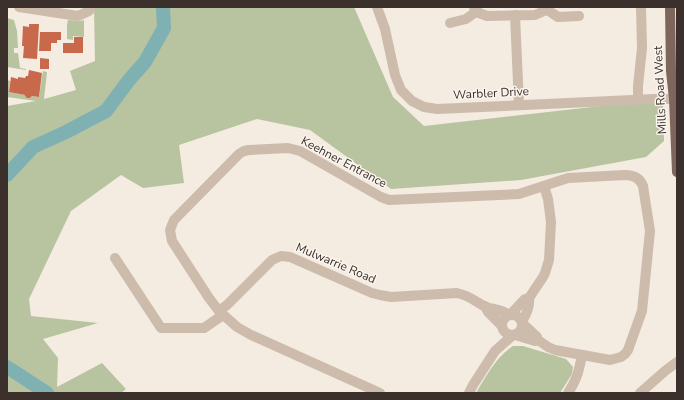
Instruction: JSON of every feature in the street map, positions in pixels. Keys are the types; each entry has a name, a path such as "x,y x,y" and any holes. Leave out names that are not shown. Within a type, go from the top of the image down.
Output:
{"main road":[{"name":"Mills Road West","path":"670,7 671,71 674,99 677,172"}],"street":[{"path":"19,7 78,16 89,12 91,7"},
{"name":"Warbler Drive","path":"377,7 385,29 395,75 401,90 412,101 424,107 437,109 674,99"},
{"path":"638,100 642,48 641,7"},
{"path":"450,22 466,19 475,9 481,15 487,16 535,15 541,13 547,8 558,17 579,16"},
{"path":"515,15 519,105"},
{"name":"Keehner Entrance","path":"380,393 251,335 237,327 221,313 205,292 172,241 170,230 174,220 239,154 244,151 288,148 300,151 381,197 389,200 519,194 568,178 630,175 641,181 650,231 642,311 628,350 623,356 618,359 610,360 555,350 538,340 537,337 522,322"},
{"path":"495,351 521,331 529,298 543,277 549,260 551,222 548,199 544,186"},
{"name":"Mulwarrie Road","path":"221,313 227,305 272,260 281,256 290,257 380,296 391,297 457,293 473,298 485,306 503,311 509,315"},
{"path":"115,258 161,328 204,328 221,313"},
{"path":"469,393 495,351 504,318 525,299 529,298"},
{"name":"Mulwarrie Road","path":"485,306 488,312 502,327"},
{"path":"509,315 518,316 522,322"},
{"path":"502,327 506,333 514,335"},
{"name":"Keehner Entrance","path":"514,335 535,341 538,340"},
{"path":"568,393 579,372 582,355"},
{"path":"640,393 677,362"},
{"path":"665,371 677,368"}],"green space":[{"path":"94,7 354,7 393,97 424,126 663,99 664,141 646,157 521,180 391,189 310,130 257,119 179,145 184,183 143,188 121,175 71,211 29,299 31,316 98,323 43,339 58,358 57,387 102,363 126,389 121,393 7,393 7,106 36,101 7,97 7,80 10,81 9,92 25,95 27,98 32,96 39,97 43,71 47,72 44,99 76,90 70,71 95,61"},
{"path":"7,18 14,20 17,31 18,48 14,48 14,53 18,53 20,68 26,70 7,67"},
{"path":"68,20 84,20 84,37 73,36 73,40 67,39"},
{"path":"513,346 523,346 566,359 573,367 572,374 560,393 476,393 497,361"}],"building":[{"path":"29,24 39,24 37,59 23,58 23,26 29,27"},
{"path":"40,32 61,32 61,40 57,40 57,43 51,43 51,51 39,51"},
{"path":"74,37 83,37 83,53 63,53 63,43 74,43"},
{"path":"40,58 49,59 49,69 40,69"},
{"path":"29,70 42,73 39,97 32,96 27,98 25,95 9,92 11,77 18,79 18,77 25,78 28,76"}],"waterway":[{"path":"7,175 33,147 106,111 129,80 145,62 164,28 163,7"},
{"path":"7,367 47,393"}]}
